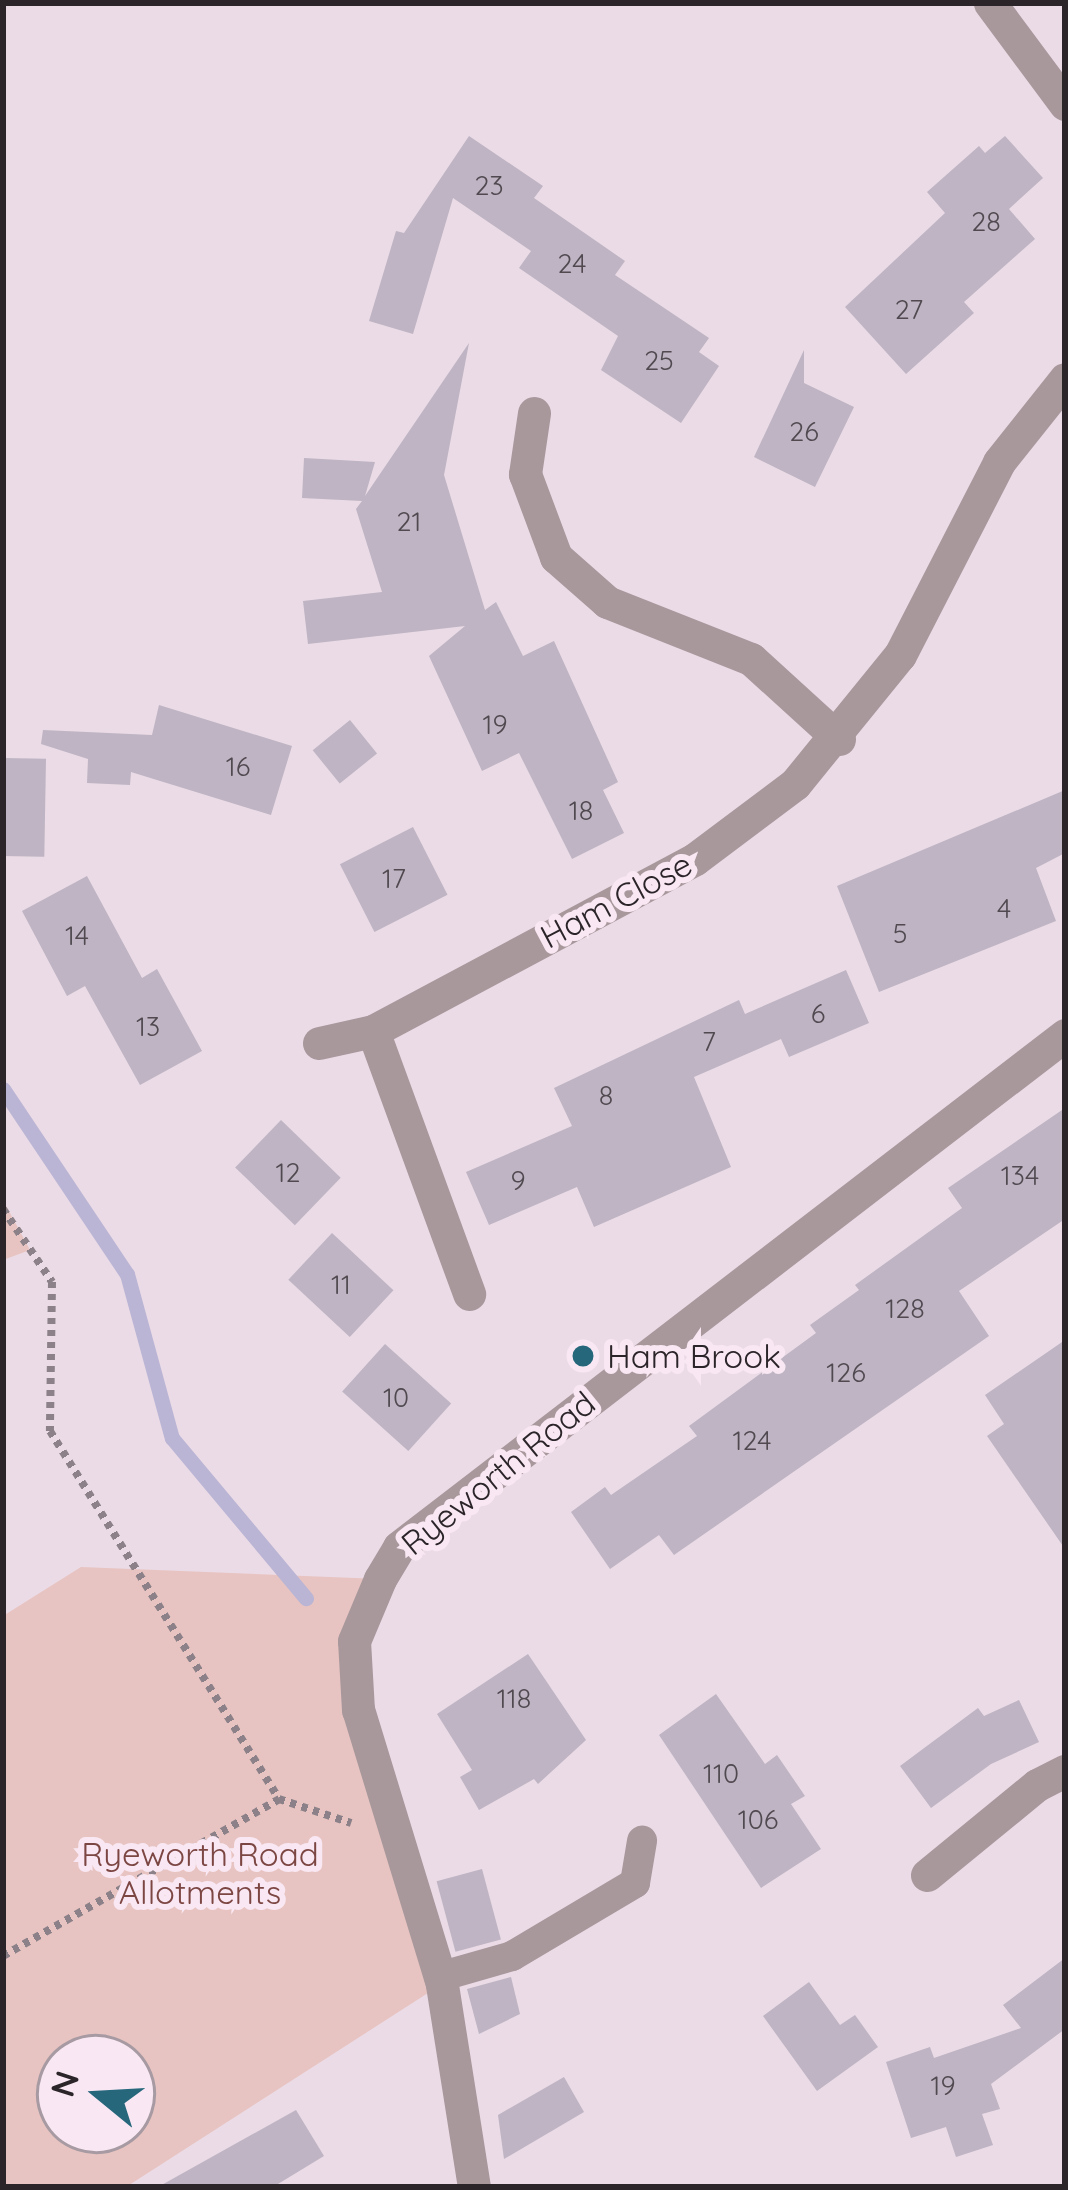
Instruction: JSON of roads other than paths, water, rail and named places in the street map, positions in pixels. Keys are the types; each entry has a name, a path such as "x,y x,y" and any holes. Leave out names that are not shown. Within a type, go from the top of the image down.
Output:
{"street":[{"path":"990,3 1065,104"},
{"name":"Ham Close","path":"319,1043 373,1031 694,859 779,798 839,739 900,655 999,462 1065,379"},
{"path":"535,413 525,474 530,505 556,556 607,602 751,658 839,739"},
{"path":"373,1031 469,1294"},
{"name":"Ryeworth Road","path":"474,2187 439,1977 358,1710 354,1654 361,1621 399,1547 1065,1035"},
{"path":"927,1875 1036,1785 1065,1771"}],"lane":[{"path":"439,1977 512,1956 635,1883 642,1841"}],"waterway":[{"name":"Ham Brook","path":"3,1089 127,1274 172,1438 306,1598"}],"place":[{"name":"Ham Brook","path":"583,1356"}],"park label":[{"name":"Ryeworth Road Allotments","path":"200,1873"}]}
